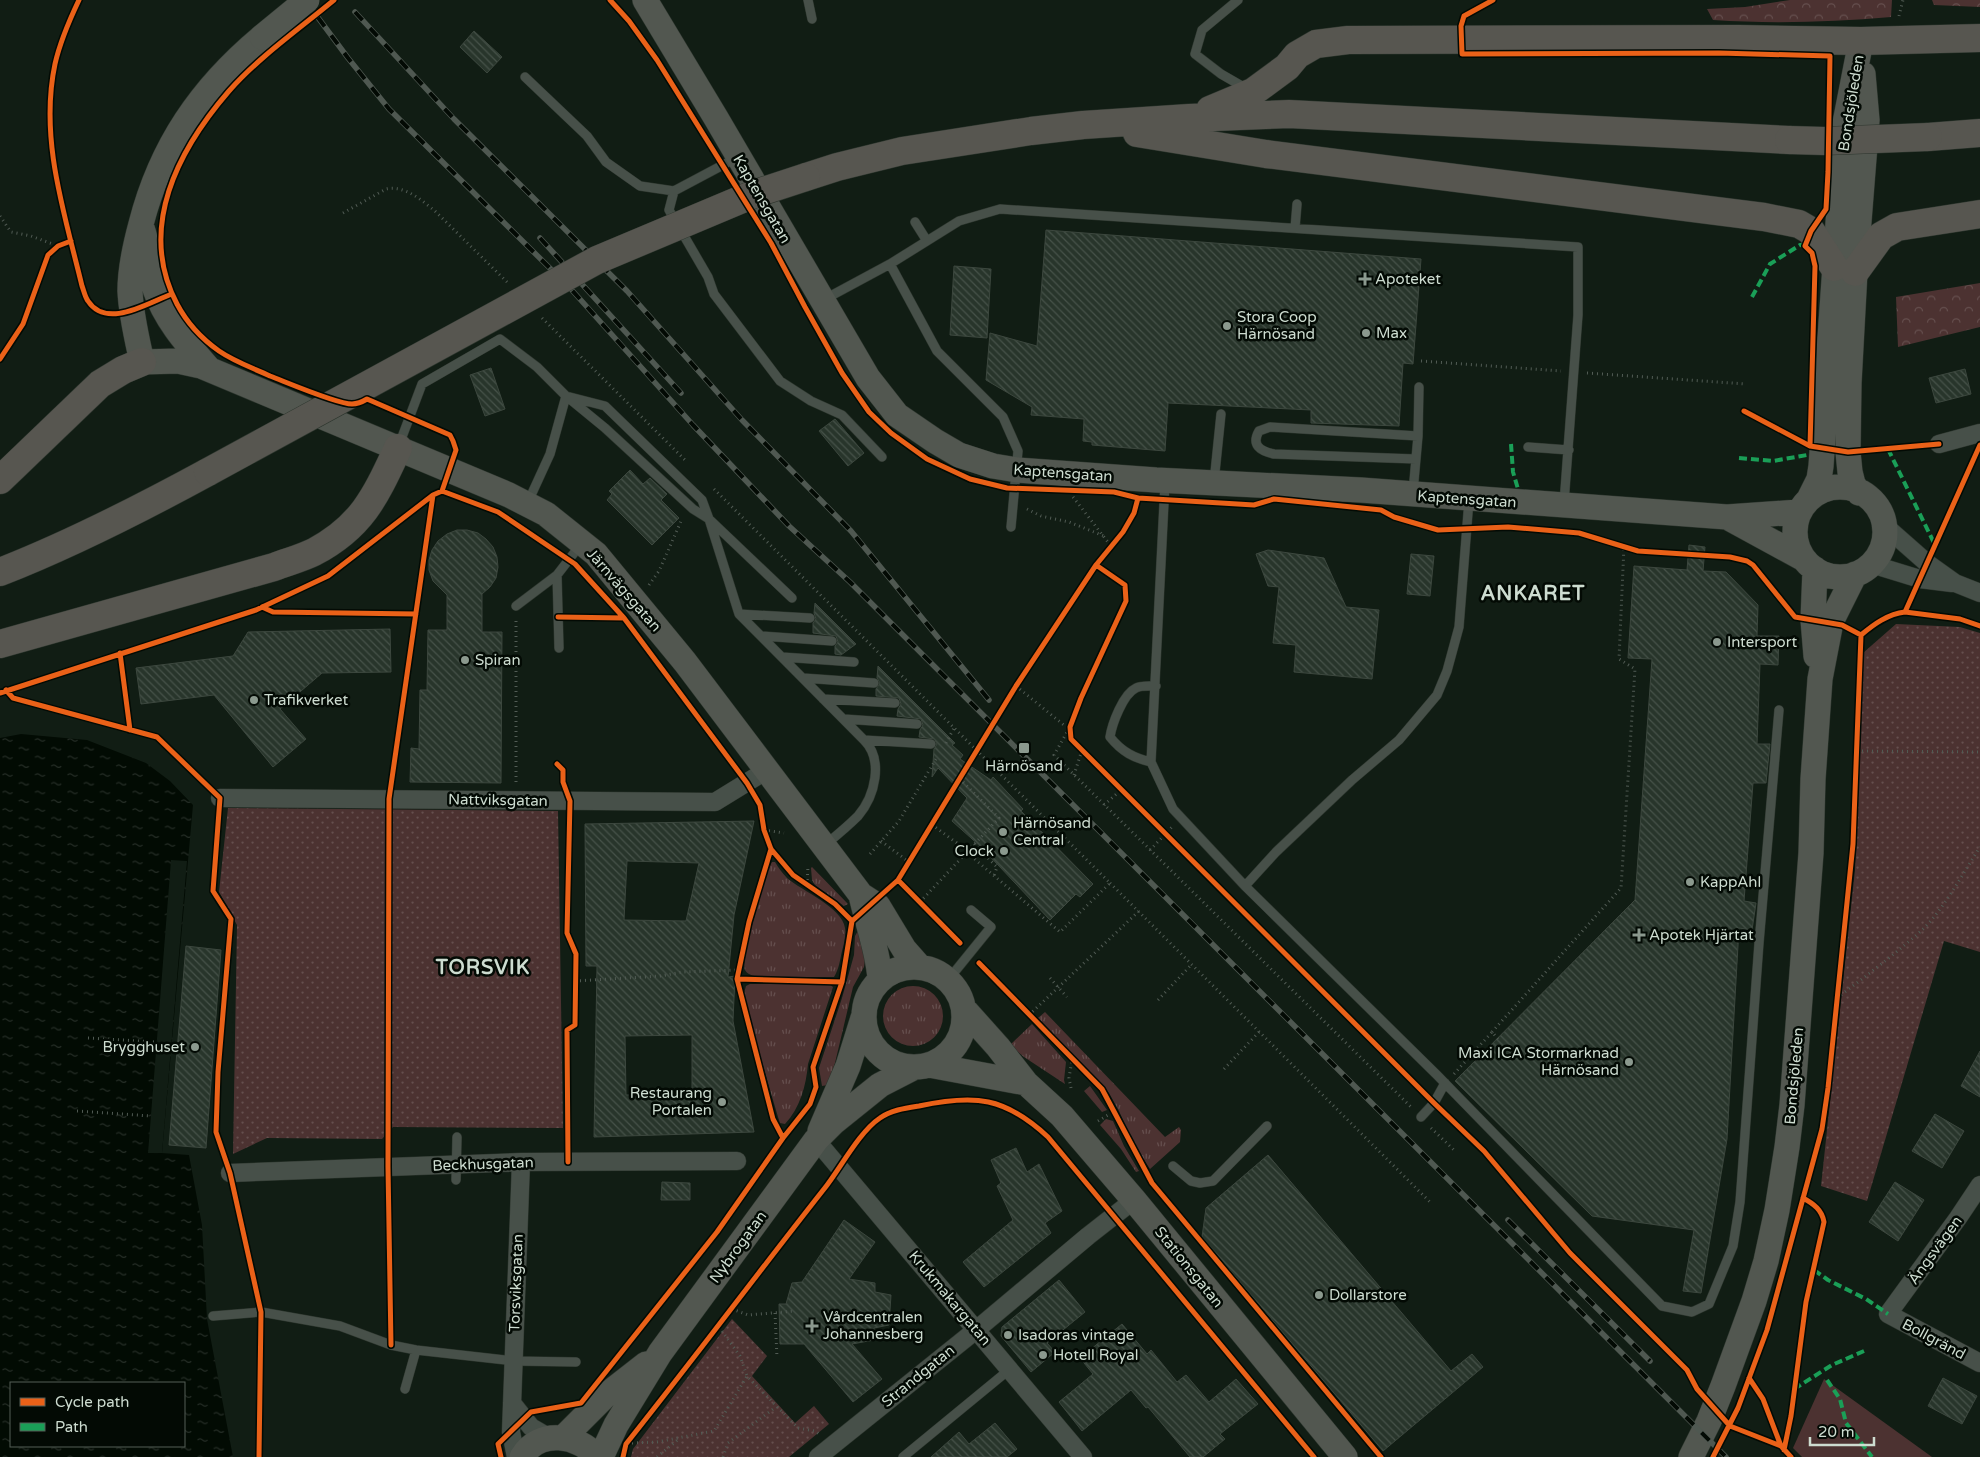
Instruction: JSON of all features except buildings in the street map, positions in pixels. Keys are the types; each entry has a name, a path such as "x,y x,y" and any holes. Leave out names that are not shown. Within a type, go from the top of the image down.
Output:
{"highway":[{"path":"1189,118 1238,100 1253,92 1287,67 1297,55 1316,44 1348,40 1739,39 1861,41 1980,38"},
{"path":"0,572 79,538 139,509 597,260 754,194 838,167 902,151 1083,125 1290,114 1824,141 1980,133"},
{"path":"1083,125 1266,154 1764,217 1799,224 1811,231 1845,269 1881,236 1897,226 1980,214"},
{"path":"0,480 100,384 123,370 142,362"},
{"path":"0,644 274,567 313,552 337,538 367,509 379,489 398,448"},
{"path":"0,582 79,538"}],"main road":[{"path":"142,362 131,309 130,292 133,256 153,181 182,126 203,96 228,68 307,0"},
{"name":"Kaptensgatan","path":"645,0 868,378 897,415 959,455 993,466 1017,470 1413,494 1727,517 1804,504"},
{"name":"Bondsjöleden","path":"1859,493 1850,472 1848,452 1850,383 1845,269 1845,123 1861,41"},
{"name":"Järnvägsgatan","path":"141,223 146,239 154,287 161,305 186,344 209,370"},
{"name":"Bondsjöleden","path":"1804,504 1819,479 1845,269"},
{"name":"Järnvägsgatan","path":"142,362 178,361 209,370 509,494 546,514 583,542 596,554 685,662 862,895 878,906 904,949 919,966"},
{"path":"1844,489 1859,493 1875,505 1885,526 1884,545 1877,559 1863,569 1843,576 1831,575 1809,564 1794,538 1794,526 1804,504 1824,490 1844,489"},
{"name":"Kaptensgatan","path":"1727,517 1809,564"},
{"name":"Bondsjöleden","path":"1809,564 1816,656 1820,679"},
{"name":"Bondsjöleden","path":"1691,1457 1720,1395 1754,1301 1766,1261 1780,1192 1788,1148 1792,1105 1810,872 1813,779 1820,679 1831,622 1863,569"},
{"name":"Järnvägsgatan","path":"862,895 866,918 878,957 880,979"},
{"path":"922,1066 942,1058 953,1049 960,1037 964,1023 964,1009 958,993 948,980 935,971 919,966 903,967 890,972 880,979 871,990 865,1004 863,1018 866,1034 874,1047 885,1058 899,1065 922,1066 1026,1083"},
{"name":"Stationsgatan","path":"964,1009 998,1047 1026,1083 1062,1116 1134,1200 1346,1457"},
{"name":"Nybrogatan","path":"816,1140 848,1066 863,1018"},
{"name":"Nybrogatan","path":"601,1457 616,1424 660,1353 816,1140 834,1122 880,1085 922,1066"},
{"name":"Nybrogatan","path":"522,1457 536,1444 557,1438 605,1396 660,1353"},
{"path":"557,1438 578,1441 590,1449 597,1457"}],"street":[{"path":"1939,444 1980,433"},
{"path":"1885,526 1927,563 1955,583 1980,593"},
{"path":"1863,569 1955,583"},
{"name":"Nattviksgatan","path":"220,798 716,802 767,770"},
{"name":"Krukmakargatan","path":"816,1140 1084,1457"},
{"name":"Beckhusgatan","path":"230,1173 457,1172 521,1162 737,1161"},
{"name":"Torsviksgatan","path":"516,1457 511,1432 521,1162"},
{"name":"Ängsvägen","path":"1888,1314 1980,1185"},
{"name":"Strandgatan","path":"818,1457 837,1451 976,1330 1134,1200"},
{"name":"Bollgränd","path":"1888,1314 1980,1363"},
{"path":"512,1403 531,1427 557,1438"}],"lane":[{"path":"808,0 812,19"},
{"path":"1238,0 1202,30 1195,54 1221,74 1253,92"},
{"path":"525,78 587,136 606,162 640,186 674,190 738,157"},
{"path":"674,190 669,210 708,277 714,294 780,381 811,401 842,415 882,457"},
{"path":"1295,228 1297,204"},
{"path":"822,300 890,264 959,221 1000,209 1578,247 1578,315 1569,450 1563,506"},
{"path":"915,222 927,241"},
{"path":"890,264 937,351 1003,417 1018,451 1011,527"},
{"path":"398,448 422,384 500,339 537,367 566,396 605,428 692,509 709,519 792,598"},
{"path":"1413,494 1418,436 1418,387"},
{"path":"527,505 550,454 566,396"},
{"path":"566,396 605,406 702,500 739,614 844,719 873,751 876,761 873,788 859,814 825,846"},
{"path":"1214,483 1221,414"},
{"path":"1416,459 1268,453 1258,448 1256,436 1259,431 1270,427 1418,436"},
{"path":"1528,447 1569,450"},
{"path":"1165,480 1152,762 1173,809 1245,886 1445,1083 1662,1306 1692,1312 1709,1304 1732,1246 1740,1202 1759,943 1779,710"},
{"path":"1245,886 1276,852 1352,780 1399,740 1437,695 1447,671 1459,627 1469,499"},
{"path":"516,606 557,575 583,542"},
{"path":"557,575 559,648"},
{"path":"739,614 810,618"},
{"path":"761,636 832,641"},
{"path":"782,657 854,662"},
{"path":"803,678 874,683"},
{"path":"1152,762 1135,758 1119,748 1110,737 1112,726 1129,692 1138,686 1156,686"},
{"path":"823,699 895,703"},
{"path":"844,719 917,724"},
{"path":"864,740 931,744"},
{"path":"948,980 992,927 971,910"},
{"path":"1421,1117 1434,1103 1445,1083"},
{"path":"1172,1166 1191,1181 1200,1183 1213,1181 1267,1126"},
{"path":"457,1137 457,1172"},
{"path":"213,1316 261,1312 340,1326 391,1346 416,1350 514,1361 576,1362"},
{"path":"404,1389 416,1350"},
{"path":"903,1457 1010,1369"}],"path":[{"path":"344,213 386,189 405,190 435,211 512,288"},
{"path":"0,216 10,232 31,236 55,248 64,244"},
{"path":"540,315 687,462"},
{"path":"1421,361 1561,372"},
{"path":"1584,373 1746,384"},
{"path":"708,482 1431,1203"},
{"path":"1068,490 1077,491"},
{"path":"1068,490 1111,546"},
{"path":"1013,506 1030,510 1041,516 1069,522 1104,536"},
{"path":"648,587 660,571 682,519"},
{"path":"1106,552 1117,539"},
{"path":"1615,543 1631,548"},
{"path":"1445,1083 1621,888 1634,669 1619,660 1624,546"},
{"path":"516,606 516,800"},
{"path":"1011,694 1021,678"},
{"path":"1016,686 1065,726 1070,727"},
{"path":"1073,720 1054,755 1454,1150"},
{"path":"1070,727 1071,739"},
{"path":"943,748 954,728"},
{"path":"1857,742 1857,761"},
{"path":"975,753 980,744"},
{"path":"1077,744 1089,756"},
{"path":"1074,774 1082,750"},
{"path":"1857,751 1980,752"},
{"path":"870,854 899,821 940,753"},
{"path":"955,784 964,770"},
{"path":"920,902 999,818 959,778"},
{"path":"1115,782 1128,796"},
{"path":"1104,805 1122,789"},
{"path":"927,832 936,816"},
{"path":"1150,850 1181,818"},
{"path":"763,822 766,836"},
{"path":"931,824 962,846 1060,932 1110,882"},
{"path":"1160,827 1173,840"},
{"path":"764,830 784,834"},
{"path":"881,841 909,862"},
{"path":"974,844 997,867 994,876"},
{"path":"1837,998 1875,970 1922,930 1946,900 1980,847"},
{"path":"905,868 913,854"},
{"path":"808,866 809,887"},
{"path":"800,880 809,887"},
{"path":"914,896 927,909"},
{"path":"1023,1021 1139,911"},
{"path":"736,979 740,960"},
{"path":"1158,1000 1192,964"},
{"path":"575,981 661,976 682,972 738,970"},
{"path":"575,972 575,990"},
{"path":"1050,978 1067,997"},
{"path":"1836,1007 1838,988"},
{"path":"1023,1008 1035,1021"},
{"path":"1224,1069 1260,1032"},
{"path":"1492,1032 1498,1039"},
{"path":"88,1038 156,1042"},
{"path":"1066,1053 1078,1066"},
{"path":"1071,1088 1069,1078 1072,1060"},
{"path":"1110,1104 1118,1120"},
{"path":"77,1111 151,1116"},
{"path":"1098,1121 1114,1112"},
{"path":"728,1315 738,1301"},
{"path":"732,1309 748,1315 795,1311"},
{"path":"775,1313 778,1358"},
{"path":"714,1334 724,1321"},
{"path":"719,1327 740,1356 748,1376 776,1407 798,1428 815,1431 837,1451"},
{"path":"626,1444 657,1442 714,1431 748,1376"},
{"path":"723,1457 728,1443 776,1407"},
{"path":"626,1444 632,1436"},
{"path":"657,1457 680,1437"}],"green space":[{"path":"1790,0 1892,0 1891,17 1802,22 1735,21 1713,20 1707,9 1745,7"},
{"path":"1932,0 1980,0 1980,7 1934,5"},
{"path":"1980,283 1980,327 1898,347 1896,297"},
{"path":"1896,624 1960,627 1980,633 1980,952 1944,941 1867,1201 1821,1186 1855,870 1863,653"},
{"path":"228,808 558,811 563,1128 393,1127 382,1139 267,1138 233,1154 237,925 219,892"},
{"path":"772,862 775,862 787,878 829,906 842,920 845,928 845,940 834,977 762,977 750,975 746,972 744,963 746,951"},
{"path":"812,867 848,904 844,906 815,885 812,880"},
{"path":"859,929 866,954 864,967 853,987 828,1085 822,1086 819,1068 842,998 854,955 855,936"},
{"path":"750,984 829,984 833,987 808,1064 801,1096 795,1111 785,1124 780,1123 778,1117 743,997 746,986"},
{"path":"913,986 929,991 934,995 938,1000 943,1016 938,1032 934,1037 929,1041 913,1046 897,1041 892,1037 888,1032 883,1016 888,1000 892,995 897,991"},
{"path":"1045,1012 1165,1137 1179,1127 1181,1130 1180,1142 1150,1169 1133,1143 1109,1093 1038,1018"},
{"path":"1032,1024 1066,1062 1065,1084 1024,1057 1010,1045"},
{"path":"1090,1086 1107,1110 1102,1112 1084,1091"},
{"path":"1106,1119 1113,1121 1124,1146 1139,1171 1136,1172 1121,1149 1100,1125"},
{"path":"732,1319 767,1356 752,1376 795,1423 814,1406 829,1424 789,1457 631,1457 633,1449"},
{"path":"1824,1379 1932,1457 1802,1457 1793,1448"}],"water":[{"path":"21,734 87,740 146,763 170,781 193,805 162,1153 189,1155 202,1225 207,1319 233,1457 0,1457 0,738"}],"pier":[{"path":"171,860 187,861 162,1153 148,1153"}],"railway":[{"path":"305,0 389,109 570,288 693,425 789,526 850,582 1726,1457"},
{"path":"355,12 454,119 627,291 742,420 851,531 989,700"},
{"path":"540,238 681,393"},
{"path":"1508,1220 1650,1361"}],"marked path":[{"path":"1752,297 1770,264 1800,245 1805,246"},
{"path":"1511,444 1513,472 1518,489"},
{"path":"1888,449 1935,545"},
{"path":"1739,458 1773,461 1807,455"},
{"path":"1814,1270 1828,1280 1866,1299 1888,1314"},
{"path":"1794,1389 1832,1365 1864,1351"},
{"path":"1827,1380 1840,1399 1846,1423 1872,1457"}],"cycle path":[{"path":"79,0 65,32 55,64 50,120 56,176 85,296 96,309 106,313 117,314 172,294"},
{"path":"334,0 266,55 241,79 210,114 194,138 180,164 169,191 162,219 161,247 166,275 177,304 190,324 219,351 231,358 270,376 335,400 354,404 367,399 450,435 456,450 442,491"},
{"path":"610,0 629,21 657,60 771,243 842,373 869,412 891,433 927,459 970,479 1007,488 1114,492 1138,498 1254,505 1274,499 1381,510 1394,517 1438,530 1508,527 1579,533 1638,551 1730,557 1747,561 1753,565 1795,617 1842,625 1861,635"},
{"path":"1493,0 1464,16 1461,26 1462,54 1719,53 1830,56 1826,209 1811,231 1805,246 1812,253 1815,266 1810,446"},
{"path":"0,359 23,324 48,255 58,246 71,241"},
{"path":"1744,411 1810,446 1848,452 1939,444"},
{"path":"1905,612 1980,445"},
{"path":"0,693 256,610 328,576 433,495 442,491 498,512 575,564 624,618 747,783 760,805 764,830 771,849 793,875 835,904 852,921"},
{"path":"391,1345 388,1167 389,799 433,495"},
{"path":"501,1457 498,1444 531,1412 581,1403 717,1232 783,1138 810,1104 816,1087 813,1067 842,982 852,921 898,880 1016,686 1096,565 1123,532 1134,513 1138,498"},
{"path":"1096,565 1125,585 1126,601 1081,698 1070,727 1071,739 1484,1151 1570,1253 1687,1370 1697,1389 1730,1426 1781,1446 1791,1457"},
{"path":"262,607 273,612 416,614"},
{"path":"1713,1457 1738,1408 1767,1330 1822,1129 1828,1088 1853,844 1861,635 1882,620 1905,612 1960,619 1980,626"},
{"path":"558,617 624,618"},
{"path":"120,653 130,730"},
{"path":"6,690 13,698 157,737 220,798 213,891 231,919 218,1072 216,1132 230,1173 261,1312 259,1457"},
{"path":"557,764 563,770 563,782 570,801 567,933 576,954 575,1025 567,1030 568,1162"},
{"path":"771,849 749,922 737,979 773,1119 783,1138"},
{"path":"898,880 960,943"},
{"path":"979,963 1102,1089 1152,1183 1381,1457"},
{"path":"737,979 842,982"},
{"path":"623,1457 626,1444 824,1189 857,1141 872,1124 884,1115 899,1110 957,1100 973,1100 1003,1106 1018,1114 1048,1137 1314,1457"},
{"path":"1784,1450 1791,1416 1806,1302 1824,1222 1817,1208 1803,1198"},
{"path":"1749,1378 1763,1399 1781,1446"}],"place":[{"name":"Apoteket","path":"1365,279"},
{"name":"Stora Coop Härnösand","path":"1227,326"},
{"name":"Max","path":"1366,333"},
{"name":"Intersport","path":"1717,642"},
{"name":"Spiran","path":"465,660"},
{"name":"Trafikverket","path":"254,700"},
{"name":"Härnösand","path":"1024,748"},
{"name":"Härnösand Central","path":"1003,832"},
{"name":"Clock","path":"1004,851"},
{"name":"KappAhl","path":"1690,882"},
{"name":"Apotek Hjärtat","path":"1639,935"},
{"name":"Brygghuset","path":"195,1047"},
{"name":"Maxi ICA Stormarknad Härnösand","path":"1629,1062"},
{"name":"Restaurang Portalen","path":"722,1102"},
{"name":"Dollarstore","path":"1319,1295"},
{"name":"Vårdcentralen Johannesberg","path":"812,1326"},
{"name":"Isadoras vintage","path":"1008,1335"},
{"name":"Hotell Royal","path":"1043,1355"}],"district":[{"name":"ANKARET","path":"1533,594"},
{"name":"TORSVIK","path":"483,968"}]}
